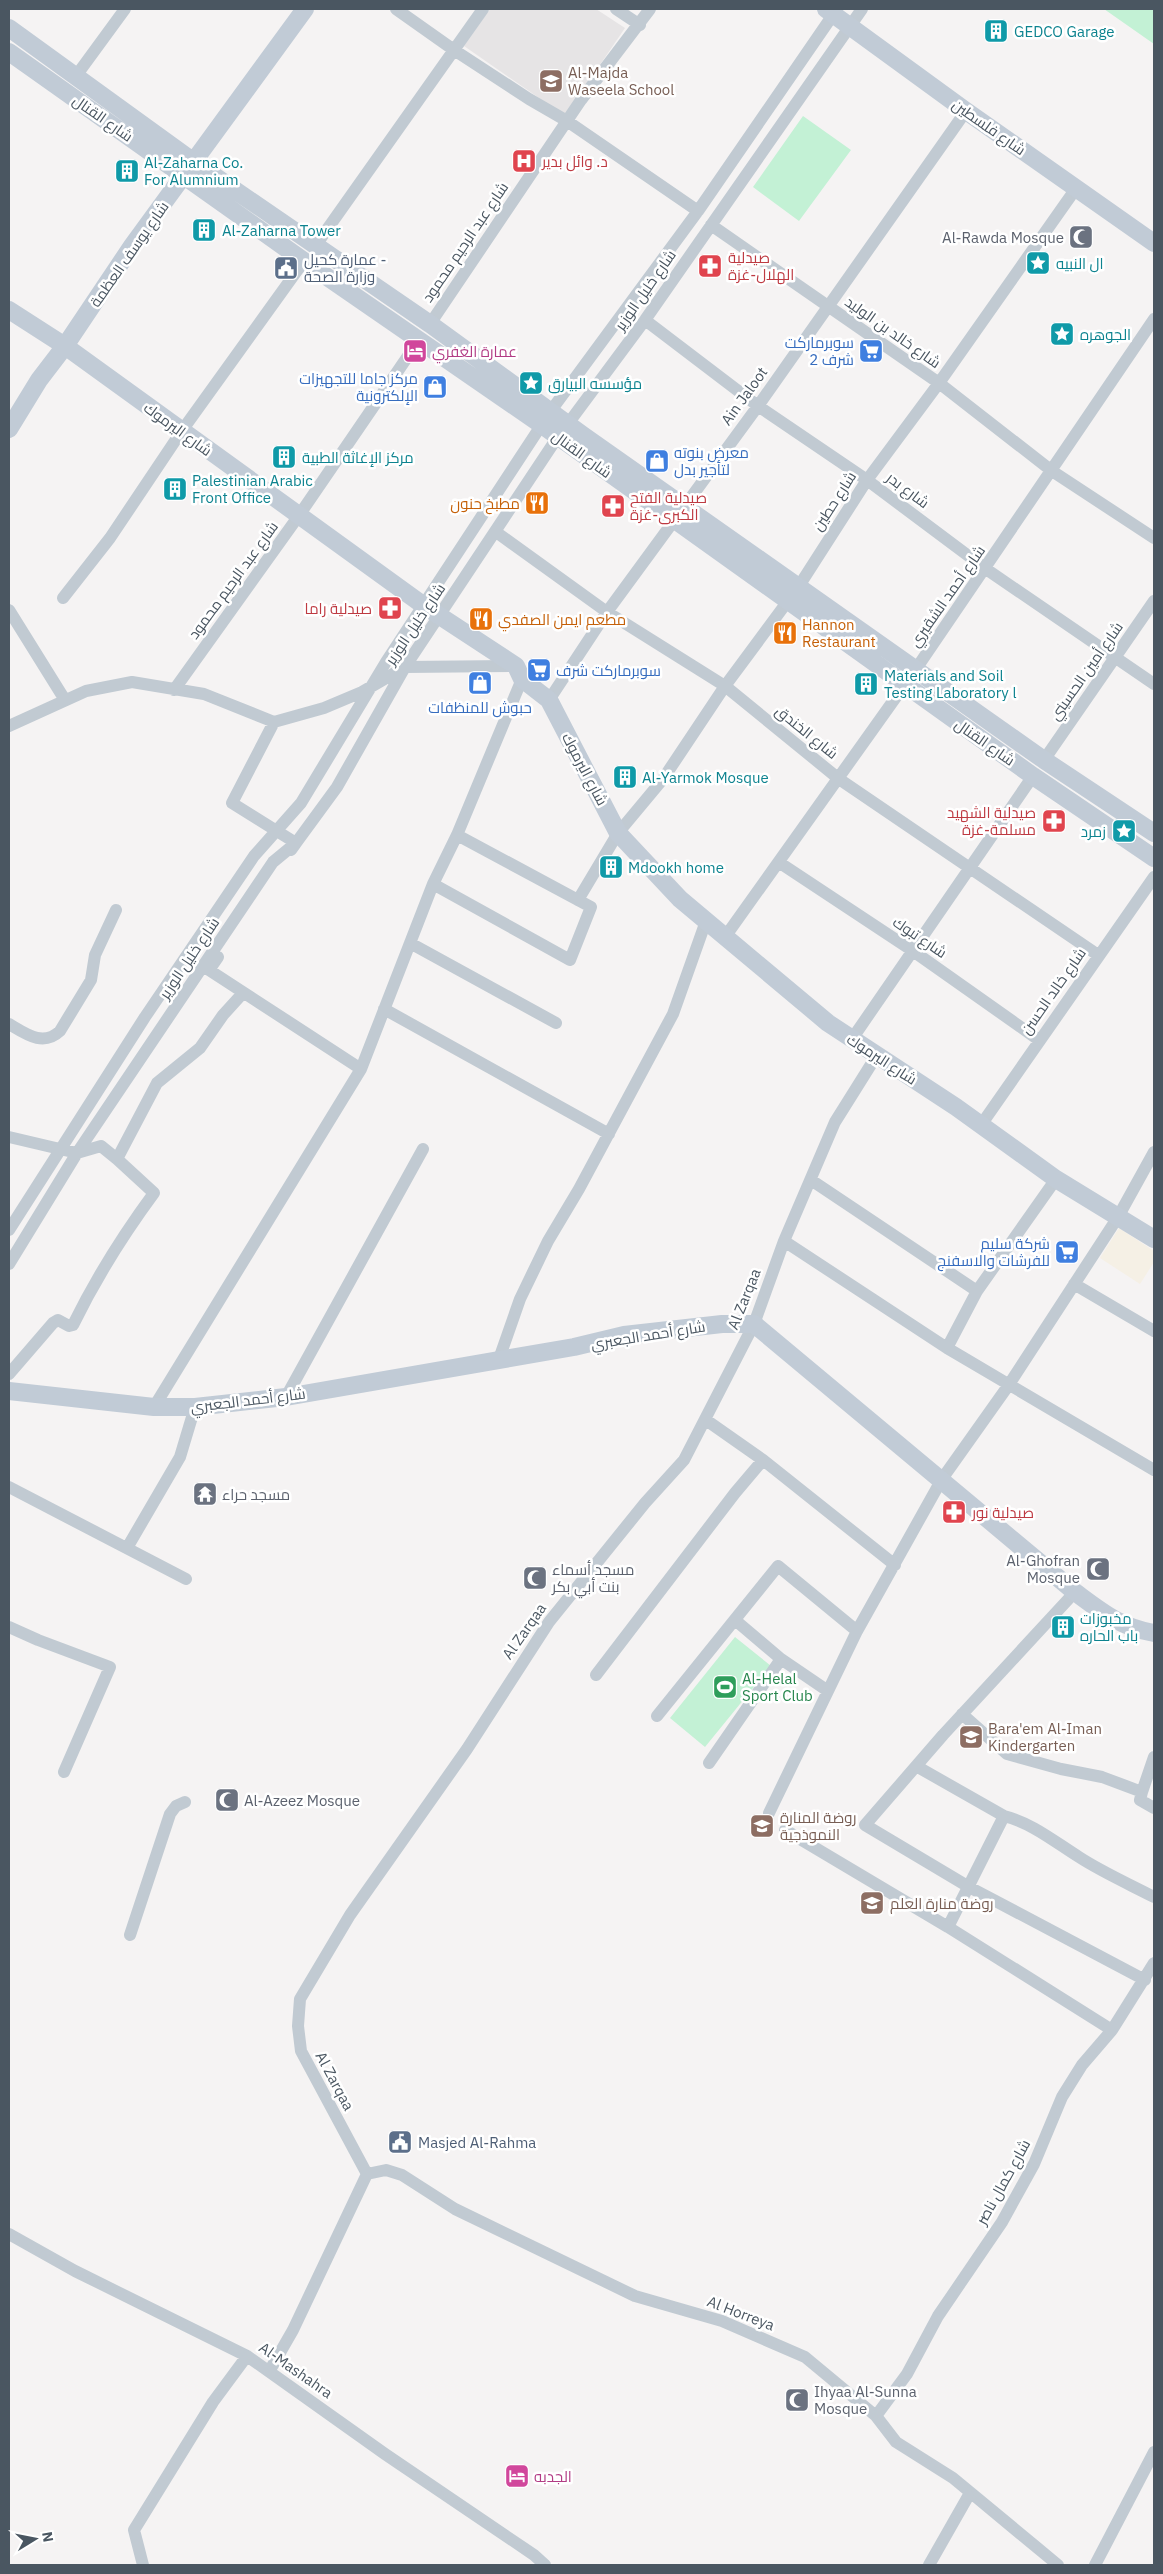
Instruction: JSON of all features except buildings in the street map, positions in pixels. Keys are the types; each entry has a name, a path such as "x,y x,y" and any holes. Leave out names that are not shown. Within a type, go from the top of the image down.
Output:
{"street":[{"path":"76,76 125,9"},
{"name":"شارع يوسف العظمة","path":"9,429 40,380 132,246 305,9"},
{"path":"396,9 529,100 567,121 698,211"},
{"path":"316,245 483,9"},
{"path":"616,9 640,25"},
{"name":"شارع عبد الرحيم محمود","path":"430,324 567,121 650,9"},
{"name":"شارع خليل الوزير","path":"9,1264 77,1153 273,862 296,843 337,786 405,666 563,430 645,320 862,9"},
{"name":"شارع خليل الوزير","path":"9,1230 254,856 301,803 423,604 546,419 698,211 832,10"},
{"name":"شارع فلسطين","path":"832,10 850,26 966,111 1077,187 1154,243"},
{"name":"شارع القنال","path":"9,28 76,76 304,261 419,340 686,506 1044,760 1154,833"},
{"name":"شارع القنال","path":"9,52 190,169 316,245 430,324 546,419"},
{"name":"Ain Jaloot","path":"549,700 607,612 758,406 966,111"},
{"name":"شارع حطين","path":"578,900 618,833 663,779 725,686 799,586 867,480 939,383 1077,187"},
{"name":"شارع خالد بن الوليد","path":"711,225 939,383 1052,472 1154,538"},
{"path":"63,598 110,538 181,432 304,261"},
{"name":"شارع اليرموك","path":"9,310 65,346 181,432 300,514 519,673 549,700 618,833 680,899 828,1023 981,1125 1056,1179 1154,1239"},
{"name":"شارع أحمد الشقيري","path":"725,937 780,863 986,569 1154,319"},
{"name":"شارع بدر","path":"645,320 758,406 867,480 986,569 1116,656 1154,684"},
{"name":"شارع عبد الرحيم محمود","path":"174,690 300,514 419,340"},
{"name":"شارع القنال","path":"563,430 675,520 1032,776 1154,858"},
{"name":"شارع الخندق","path":"496,532 607,612 725,686 839,779 1098,955"},
{"name":"شارع أمين الحسيني","path":"1044,760 1154,600"},
{"path":"9,610 65,700"},
{"path":"9,726 86,691 132,682 204,694 274,722 324,708 372,685 405,666 519,673 457,835 433,884 361,1070 154,1407"},
{"path":"274,722 232,803 296,843 209,970 361,1070"},
{"path":"852,1039 1032,776"},
{"path":"433,884 570,960 591,907 457,835"},
{"name":"شارع تبوك","path":"780,863 913,951 1039,1040"},
{"name":"شارع خالد الحسن","path":"981,1125 1154,877"},
{"path":"9,1024 40,1040 54,1037 60,1031 91,980 95,955 116,910"},
{"path":"499,1359 520,1299 548,1241 609,1134 672,1014 706,921"},
{"path":"410,943 556,1023"},
{"path":"117,1159 157,1083 200,1048 223,1015 243,993"},
{"path":"384,1009 609,1134"},
{"name":"Al Zarqaa","path":"367,2174 301,2051 298,2026 300,1999 350,1915 467,1749 549,1622 645,1503 684,1460 754,1324 784,1241 812,1180 835,1122 877,1054"},
{"path":"9,1137 77,1153 101,1146 154,1193 122,1237 94,1282 72,1325 69,1326 58,1320 52,1323 9,1374"},
{"path":"286,1397 423,1149"},
{"path":"769,1813 857,1631 942,1478 1008,1386 1118,1217 1154,1152"},
{"path":"946,1348 977,1291 1056,1179"},
{"path":"812,1180 977,1291"},
{"path":"784,1241 946,1348 1154,1470"},
{"path":"1074,1284 1154,1331"},
{"name":"شارع أحمد الجعبري","path":"9,1391 154,1407 195,1407 286,1397 574,1347 624,1335 722,1324 754,1324"},
{"path":"754,1324 942,1478 1075,1592 1104,1613 1132,1629 1154,1634"},
{"path":"127,1548 180,1457 195,1407"},
{"path":"706,1420 763,1460 895,1565"},
{"path":"596,1675 730,1500 763,1460"},
{"path":"9,1486 186,1578"},
{"path":"657,1716 778,1566 857,1631"},
{"path":"1075,1592 962,1714 865,1825 970,1887 1145,1980"},
{"path":"735,1620 781,1660 828,1691"},
{"path":"9,1627 110,1667 64,1772"},
{"path":"709,1763 781,1660"},
{"path":"962,1714 1007,1754 1060,1769 1102,1777 1142,1792"},
{"path":"1154,1757 1140,1800 1154,1808"},
{"path":"916,1766 1004,1816 1016,1819 1062,1844 1079,1857 1154,1896"},
{"path":"130,1935 170,1814 176,1806 185,1802"},
{"path":"948,1927 970,1887 1004,1816"},
{"path":"785,1830 948,1927 1112,2030"},
{"name":"شارع كمال ناصر","path":"876,2416 907,2374 938,2316 1002,2222 1034,2164 1062,2097 1082,2065 1112,2030 1154,1963"},
{"name":"Al Horreya","path":"367,2174 386,2170 402,2175 455,2209 635,2296 722,2321 805,2357 876,2416 896,2442 953,2478 1058,2565"},
{"path":"270,2370 293,2330 367,2174"},
{"name":"Al-Mashahra","path":"9,2234 75,2271 247,2356 270,2370 386,2454 534,2555 545,2565"},
{"path":"143,2565 134,2530 213,2402 247,2356"},
{"path":"1095,2565 1154,2452"},
{"path":"929,2565 970,2493"}],"shaded area":[{"name":"Al-Majda Waseela School","path":"490,9 596,9 625,28 565,116 464,46"}],"green space":[{"path":"1104,9 1154,9 1154,44"},
{"path":"803,116 851,150 799,221 753,187"},
{"name":"Al-Helal Sport Club","path":"735,1637 771,1666 705,1747 670,1718"}],"sand":[{"path":"1119,1228 1154,1251 1154,1262 1140,1284 1100,1258"}],"place":[{"name":"GEDCO Garage","path":"996,31"},
{"name":"Al-Majda Waseela School","path":"551,81"},
{"name":"د. وائل بدير","path":"524,161"},
{"name":"Al-Zaharna Co. For Alumnium","path":"127,171"},
{"name":"Al-Zaharna Tower","path":"204,230"},
{"name":"Al-Rawda Mosque","path":"1081,237"},
{"name":"ال النبيه","path":"1038,263"},
{"name":"صيدلية الهلال-غزة","path":"710,266"},
{"name":"عمارة كحيل - وزارة الصحة","path":"286,268"},
{"name":"الجوهره","path":"1062,334"},
{"name":"عمارة الغفري","path":"415,351"},
{"name":"سوبرماركت شرف 2","path":"871,351"},
{"name":"مؤسسه البيارق","path":"531,383"},
{"name":"مركز جاما للتجهيزات الإلكترونية","path":"435,387"},
{"name":"مركز الإغاثة الطبية","path":"284,457"},
{"name":"معرض بنوته لتأجير بدل","path":"657,461"},
{"name":"Palestinian Arabic Front Office","path":"175,489"},
{"name":"مطبخ حنون","path":"537,503"},
{"name":"صيدلية الفتح الكبرى-غزة","path":"613,506"},
{"name":"صيدلية راما","path":"390,608"},
{"name":"مطعم ايمن الصفدي","path":"481,619"},
{"name":"Hannon Restaurant","path":"785,633"},
{"name":"سوبرماركت شرف","path":"539,670"},
{"name":"حبوش للمنظفات","path":"480,683"},
{"name":"Materials and Soil Testing Laboratory l","path":"866,684"},
{"name":"Al-Yarmok Mosque","path":"625,777"},
{"name":"صيدلية الشهيد مسلمة-غزة","path":"1054,821"},
{"name":"زمرد","path":"1124,831"},
{"name":"Mdookh home","path":"611,867"},
{"name":"شركة سليم للفرشات والاسفنج","path":"1067,1252"},
{"name":"مسجد حراء","path":"205,1494"},
{"name":"صيدلية نور","path":"954,1512"},
{"name":"Al-Ghofran Mosque","path":"1098,1569"},
{"name":"مسجد أسماء بنت أبي بكر","path":"535,1578"},
{"name":"مخبوزات باب الحاره","path":"1063,1627"},
{"name":"Al-Helal Sport Club","path":"725,1687"},
{"name":"Bara'em Al-Iman Kindergarten","path":"971,1737"},
{"name":"Al-Azeez Mosque","path":"227,1800"},
{"name":"روضة المنارة النموذجية","path":"762,1826"},
{"name":"روضة منارة العلم","path":"872,1903"},
{"name":"Masjed Al-Rahma","path":"400,2142"},
{"name":"Ihyaa Al-Sunna Mosque","path":"797,2400"},
{"name":"الجدبه","path":"517,2476"}]}
